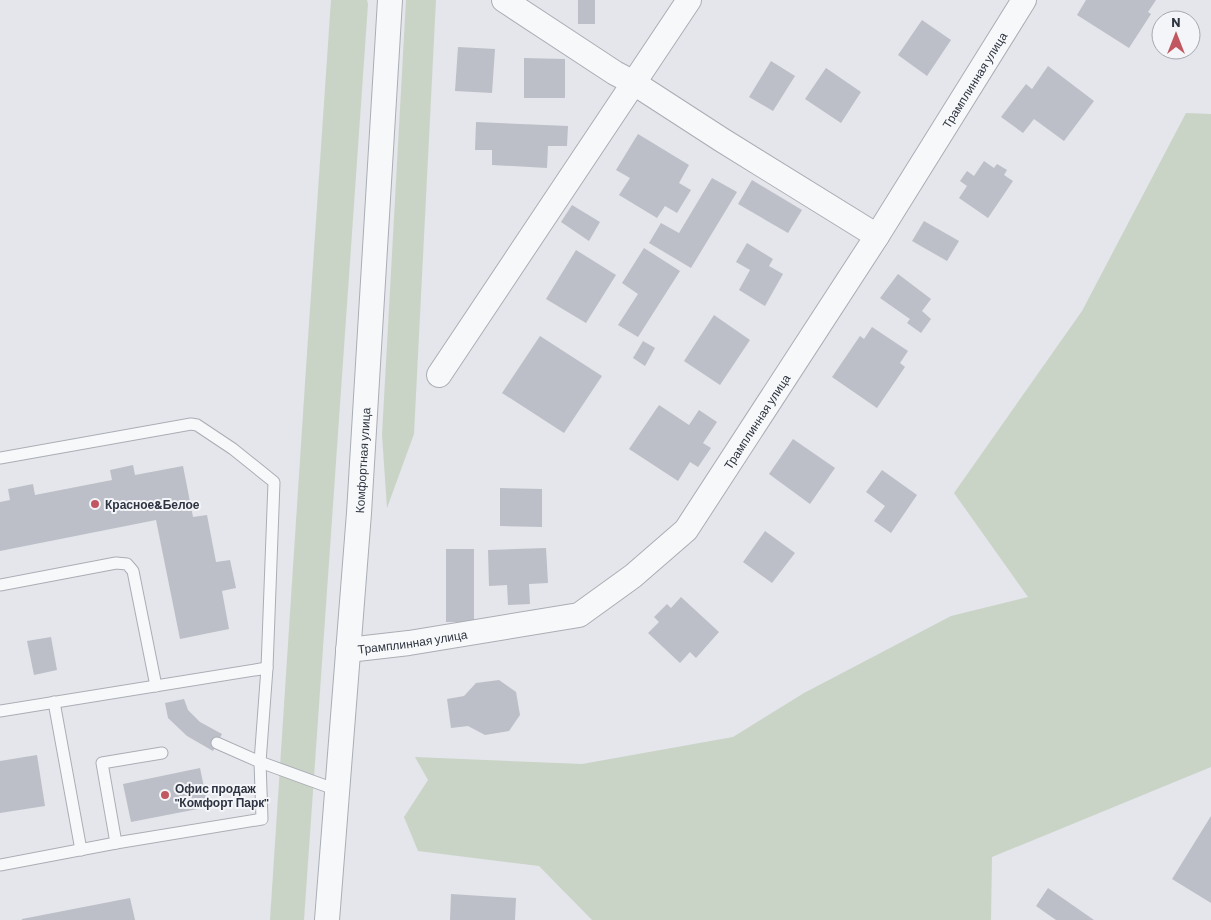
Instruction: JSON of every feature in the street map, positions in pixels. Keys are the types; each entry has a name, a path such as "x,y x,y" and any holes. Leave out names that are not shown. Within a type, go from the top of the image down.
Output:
{"street":[{"name":"Комфортная улица","path":"327,920 359,513 390,0"},
{"path":"504,0 615,73 634,83 877,236"},
{"path":"439,375 689,0"},
{"name":"Трамплинная улица","path":"348,650 409,643 579,615 633,576 686,530 877,236 1024,0"}],"lane":[{"path":"0,458 191,424 197,425 233,448 274,482 267,668 260,762 262,819 116,843 0,865"},
{"path":"0,585 116,563 127,564 132,570 156,686"},
{"path":"0,711 267,668"},
{"path":"54,702 81,850"},
{"path":"217,743 260,762 337,790"},
{"path":"116,843 102,763 162,753"}],"green space":[{"path":"331,0 367,0 368,4 304,920 270,920 306,368"},
{"path":"406,0 436,0 414,434 387,508 382,435"},
{"path":"1186,113 1211,114 1211,767 992,857 991,920 592,920 539,866 418,851 404,817 428,780 415,757 582,764 733,737 804,693 951,616 1028,597 954,493 1082,311"}],"building":[{"path":"578,0 595,0 595,24 578,24"},
{"path":"1086,0 1156,0 1148,12 1151,14 1129,48 1077,15"},
{"path":"922,20 951,40 927,76 898,55"},
{"path":"458,47 495,49 492,93 455,91"},
{"path":"524,58 565,59 565,98 524,98"},
{"path":"771,61 795,76 773,111 749,97"},
{"path":"1048,66 1094,101 1064,141 1034,119 1023,133 1001,117 1026,84 1032,89"},
{"path":"826,68 861,92 841,123 805,99"},
{"path":"476,122 568,126 567,146 548,146 547,168 492,165 492,150 475,150"},
{"path":"638,134 689,165 679,183 691,190 677,213 665,206 657,218 619,195 630,178 616,170"},
{"path":"984,161 994,168 997,164 1007,170 1004,175 1013,181 988,218 959,198 967,186 960,181 967,171 974,176"},
{"path":"712,178 737,192 691,268 649,243 661,223 679,233"},
{"path":"752,180 802,210 788,233 738,204"},
{"path":"572,205 600,222 589,241 561,222"},
{"path":"924,221 959,241 947,261 912,241"},
{"path":"747,243 773,259 769,266 783,274 765,306 739,290 750,270 736,262"},
{"path":"644,248 680,271 638,337 618,325 638,294 622,283"},
{"path":"576,250 616,275 586,323 546,299"},
{"path":"898,274 931,299 922,311 931,319 921,333 907,323 910,319 880,298"},
{"path":"714,315 750,340 720,385 684,361"},
{"path":"872,327 908,351 900,363 905,367 877,408 832,377 860,336 864,339"},
{"path":"540,336 602,376 564,433 502,393"},
{"path":"643,341 655,348 645,366 633,358"},
{"path":"659,405 689,425 699,410 717,422 703,443 711,448 698,467 690,462 678,481 629,449"},
{"path":"793,439 835,468 810,504 769,474"},
{"path":"133,465 135,475 183,466 193,517 207,515 216,562 230,560 236,588 222,591 229,629 180,639 156,520 0,551 0,502 10,500 8,489 33,484 35,495 112,480 110,470"},
{"path":"882,470 917,495 891,533 874,521 885,506 866,492"},
{"path":"500,488 542,489 542,527 500,526"},
{"path":"765,531 795,553 772,583 743,562"},
{"path":"546,548 548,583 529,584 530,604 508,605 507,585 489,586 488,550"},
{"path":"446,549 474,549 474,622 446,622"},
{"path":"681,597 719,632 696,658 690,652 680,663 648,633 659,622 654,617 667,604 671,608"},
{"path":"51,637 57,670 34,675 27,641"},
{"path":"499,680 516,692 520,715 509,731 485,735 468,726 451,728 447,699 464,696 476,683"},
{"path":"184,699 188,710 200,722 222,734 213,751 187,736 168,718 165,703"},
{"path":"37,755 45,806 0,813 0,761"},
{"name":"Офис продаж \"Комфорт Парк\"","path":"200,768 208,807 131,822 123,784"},
{"path":"1211,816 1211,903 1172,879"},
{"path":"1048,888 1094,920 1056,920 1036,906"},
{"path":"451,894 516,898 515,920 450,920"},
{"path":"130,898 135,920 22,920 22,919"}],"place":[{"name":"Красное&Белое","path":"95,504"},
{"name":"Офис продаж \"Комфорт Парк\"","path":"165,795"}]}
